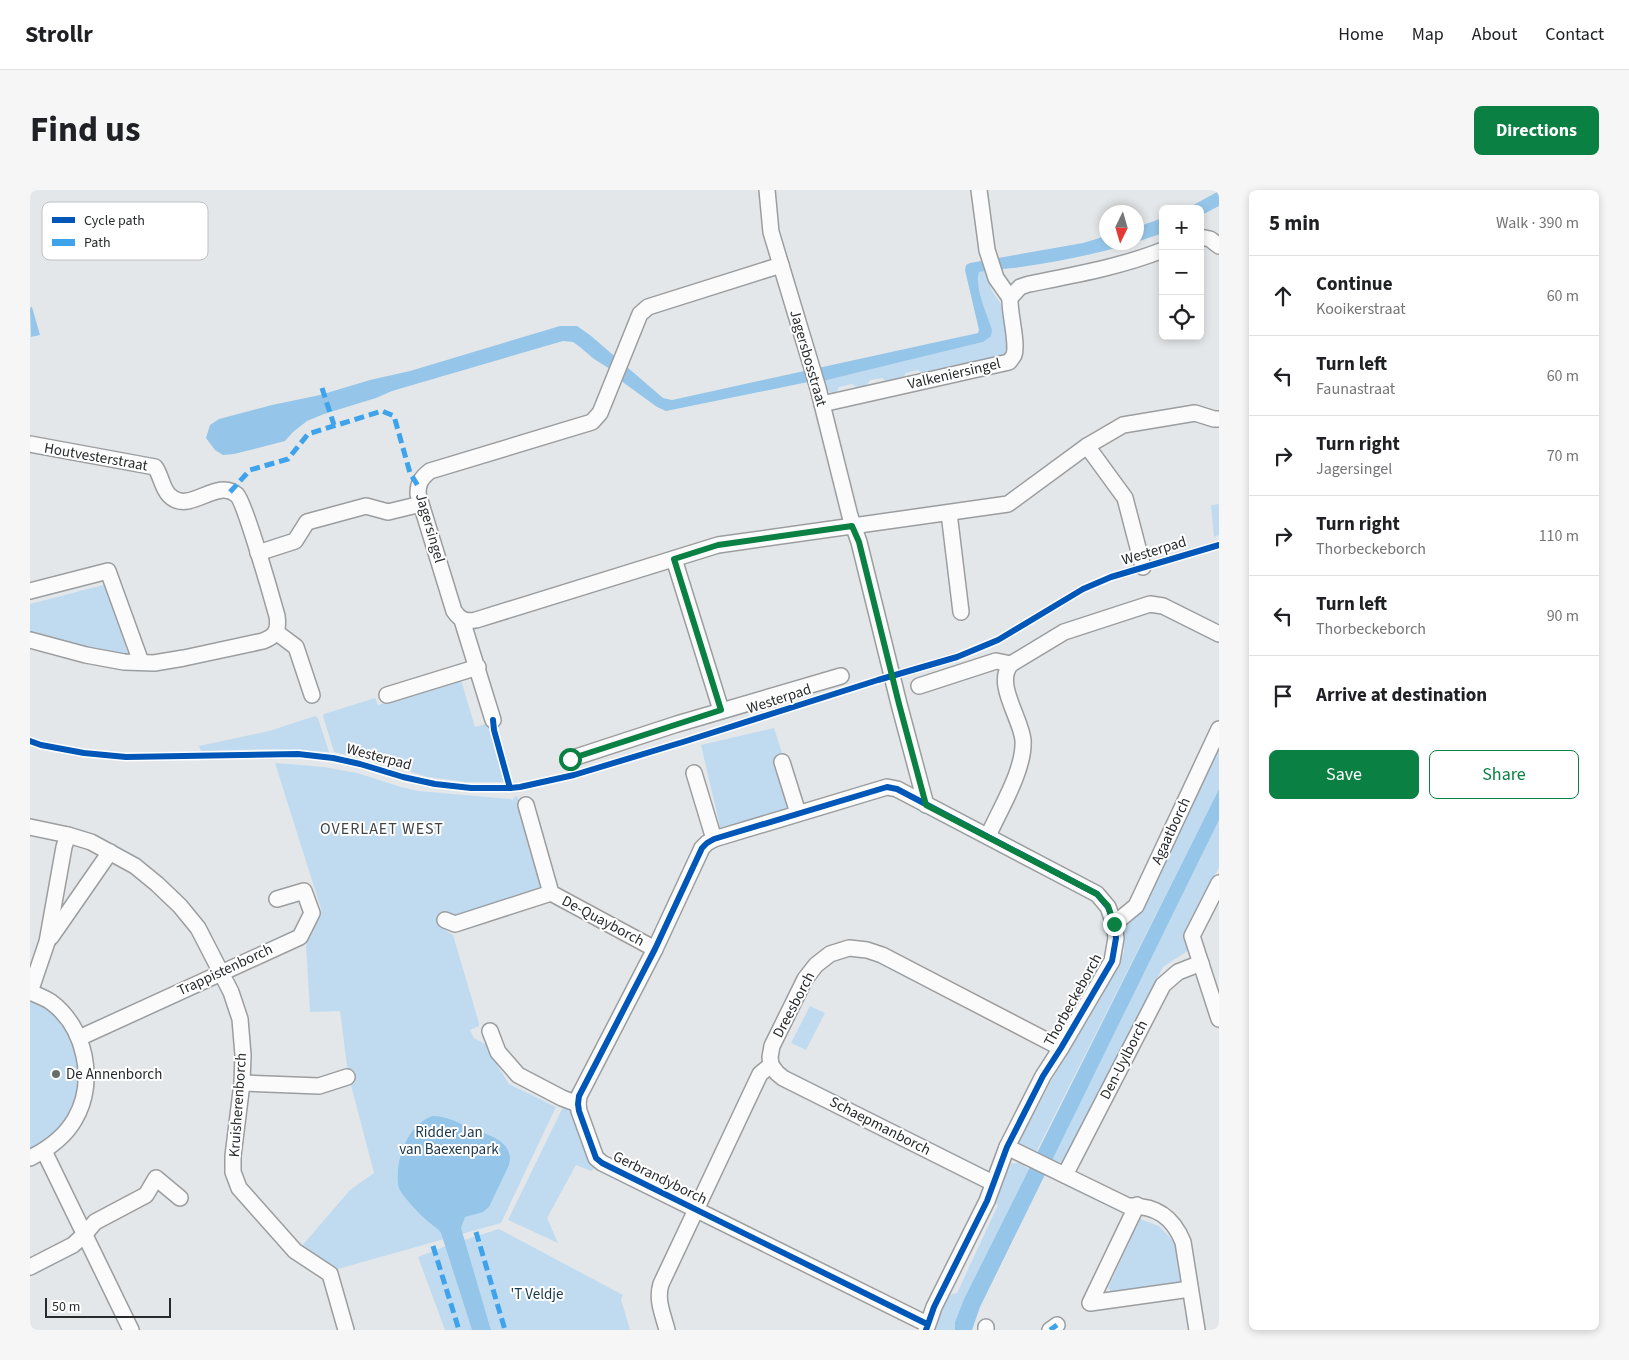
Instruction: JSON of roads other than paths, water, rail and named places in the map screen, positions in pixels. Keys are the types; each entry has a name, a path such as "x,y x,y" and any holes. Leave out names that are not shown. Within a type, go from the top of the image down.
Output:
{"street":[{"name":"Jagersbosstraat","path":"767,190 771,232 818,388 852,526"},
{"path":"978,190 987,250 996,278 1010,298 1020,287 1029,284 1096,271 1159,252"},
{"path":"1204,238 1210,239 1219,246"},
{"name":"Jagersingel","path":"494,720 462,620 454,611 418,494 418,486 422,477 430,471 592,422 600,413 640,314 648,307 781,265"},
{"name":"Valkeniersingel","path":"822,404 1009,362 1014,355 1015,346 1009,309 1010,298"},
{"path":"462,620 476,620 718,545 1008,504 1087,446 1123,425 1195,413 1219,419"},
{"name":"Houtvesterstraat","path":"30,444 155,467 160,474 167,493 174,500 184,503 220,491 230,492 238,496 242,504 258,553"},
{"path":"1087,446 1126,498 1143,567"},
{"path":"30,640 86,655 124,662 154,663 263,641 271,638 276,632 278,624 258,553 295,541 306,522 366,506 388,512 421,504"},
{"path":"949,513 961,612"},
{"path":"852,526 859,542 926,805"},
{"path":"674,559 721,710"},
{"path":"30,591 108,571 141,662"},
{"path":"988,836 1018,771 1023,755 1023,738 1011,704 1006,679 1009,667 1064,632 1150,604 1163,606 1219,634"},
{"path":"276,632 296,647 312,695"},
{"path":"919,686 996,661 1009,667"},
{"path":"387,695 478,667"},
{"path":"570,759 721,710 841,676"},
{"name":"Agaatborch","path":"1114,924 1136,906 1219,729"},
{"path":"782,762 798,813"},
{"path":"490,1031 498,1052 518,1075 562,1098 578,1104 579,1096 655,949 702,848 714,839 694,773"},
{"name":"Thorbeckeborch","path":"714,839 887,787 897,789 1097,894 1108,906 1116,938 1112,961 1062,1048 1043,1076 1007,1147 987,1200 934,1307 927,1327"},
{"name":"De-Quayborch","path":"526,805 551,893 655,949"},
{"name":"Kruisherenborch","path":"30,827 91,842 135,866 180,906 198,928 231,992 240,1019 243,1055 242,1083 233,1156 233,1172 239,1188 295,1251 330,1274 346,1330"},
{"path":"30,1158 44,1151 66,1132 75,1119 82,1105 86,1071 79,1038 68,1020 50,1002 30,992 47,942 64,847 68,835"},
{"path":"47,942 110,852"},
{"path":"1219,883 1192,936 1219,1020"},
{"name":"Trappistenborch","path":"79,1038 300,937 312,913 304,891 277,899"},
{"name":"De-Quayborch","path":"446,920 455,924 551,893"},
{"name":"Dreesborch","path":"771,1065 772,1046 805,979 816,965 830,954 849,948 867,950 882,955 1062,1048"},
{"name":"Den-Uylborch","path":"1059,1172 1163,985 1178,972 1202,963"},
{"path":"667,1330 659,1300 658,1292 661,1284 760,1074 771,1065"},
{"name":"Schaepmanborch","path":"771,1065 783,1078 993,1183"},
{"path":"242,1083 319,1086 347,1077"},
{"name":"Gerbrandyborch","path":"578,1104 596,1158 602,1164 696,1209 927,1327"},
{"path":"1007,1147 1128,1206 1154,1210 1169,1218 1178,1229 1183,1242 1197,1330"},
{"path":"44,1151 131,1330"},
{"path":"30,1266 73,1245 95,1222 146,1195 156,1178 180,1198"},
{"path":"1137,1206 1090,1303 1190,1289"}],"water":[{"path":"1219,191 1219,206 1204,214 1204,205 1193,205"},
{"path":"1159,219 1159,234 1144,240 1144,225"},
{"path":"1099,238 1099,250 1107,250 1057,261 979,272 978,285 992,330 991,336 983,342 823,381 808,382 666,411 657,407 624,383 610,369 573,342 563,341 392,391 376,398 324,414 307,421 285,441 223,455 215,450 206,438 210,425 219,419 410,371 560,326 577,326 663,398 672,400 978,333 979,330 965,270 966,265 1083,243"},
{"path":"32,307 40,335 31,337 30,308"},
{"path":"1219,789 1219,820 980,1307 972,1330 955,1330 955,1322 964,1299"},
{"path":"432,1116 448,1119 493,1137 504,1145 510,1157 509,1165 489,1207 483,1212 465,1217 461,1228 491,1330 472,1330 441,1233 422,1216 399,1188 398,1169 408,1137 418,1125"}],"place":[{"name":"De Annenborch","path":"56,1074"}],"district":[{"name":"OVERLAET WEST","path":"382,829"}],"park label":[{"name":"Ridder Jan van Baexenpark","path":"449,1140"},
{"name":"'T Veldje","path":"537,1294"}]}
